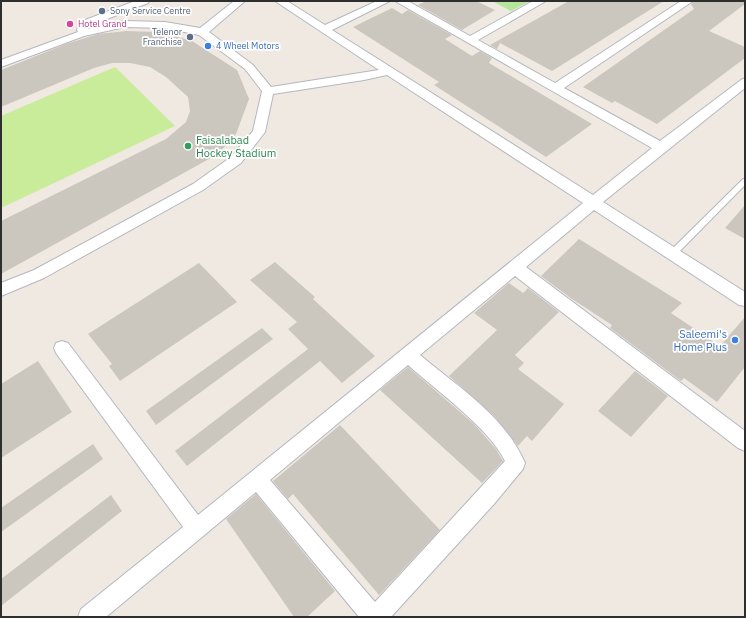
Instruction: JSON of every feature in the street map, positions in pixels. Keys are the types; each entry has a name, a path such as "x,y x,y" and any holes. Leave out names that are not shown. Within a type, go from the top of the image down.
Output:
{"street":[{"path":"81,34 84,24 144,1"},
{"path":"202,32 240,1"},
{"path":"280,1 593,204 745,300"},
{"path":"325,29 385,1"},
{"path":"400,1 661,148"},
{"path":"470,40 541,1"},
{"path":"555,88 688,1"},
{"path":"1,64 81,34 125,24 165,26 202,32 249,67 268,91"},
{"path":"268,91 364,78 390,71"},
{"path":"89,617 515,267 661,148 745,82"},
{"path":"1,290 40,274 198,187 236,160 259,132 268,91"},
{"path":"515,267 745,442"},
{"path":"62,348 196,529"},
{"path":"376,617 488,497 516,462 507,444 491,426 408,355"},
{"path":"257,479 373,617"}],"lane":[{"path":"672,254 745,181"}],"green space":[{"path":"492,1 530,1 511,11"},
{"path":"115,67 175,126 1,208 1,116"}],"building":[{"path":"426,1 476,1 495,10 462,30 418,5"},
{"path":"569,1 664,1 552,71 500,43 497,49 490,45"},
{"path":"694,1 745,1 745,4 709,31 745,47 745,58 657,124 615,101 612,103 583,87 694,9 691,4"},
{"path":"392,8 402,14 408,10 452,35 445,39 472,56 480,51 492,58 489,63 592,124 546,157 434,85 439,82 353,27"},
{"name":"Faisalabad Hockey Stadium","path":"126,31 160,32 192,41 237,70 249,99 236,134 218,154 1,274 1,221 166,139 186,122 190,111 188,97 166,77 150,67 130,63 112,63 94,68 1,107 1,70 66,44 98,34"},
{"path":"745,205 745,239 725,228"},
{"path":"579,239 682,303 671,313 720,346 745,317 745,367 717,402 684,378 681,381 610,328 612,325 572,299 541,276"},
{"path":"275,262 315,297 313,299 375,356 342,383 320,361 187,466 175,451 308,349 288,329 297,322 250,280"},
{"path":"199,263 237,302 120,381 109,366 112,364 88,334"},
{"path":"509,283 523,293 528,288 559,312 515,355 524,363 518,369 564,404 532,441 527,436 518,446 494,416 449,376 497,330 474,313"},
{"path":"262,328 273,339 156,425 146,411"},
{"path":"38,361 72,412 1,458 1,384"},
{"path":"408,367 474,424 496,449 503,461 482,483 380,390"},
{"path":"635,371 668,396 631,437 598,411"},
{"path":"340,425 440,530 379,595 293,494 288,499 273,481"},
{"path":"93,444 103,459 1,532 1,508"},
{"path":"256,494 335,591 307,617 294,617 226,519"},
{"path":"111,495 122,511 1,606 1,579"}],"place":[{"name":"Sony Service Centre","path":"102,11"},
{"name":"Hotel Grand","path":"70,24"},
{"name":"Telenor Franchise","path":"190,37"},
{"name":"4 Wheel Motors","path":"208,46"},
{"name":"Faisalabad Hockey Stadium","path":"188,146"},
{"name":"Saleemi's Home Plus","path":"735,340"}]}
